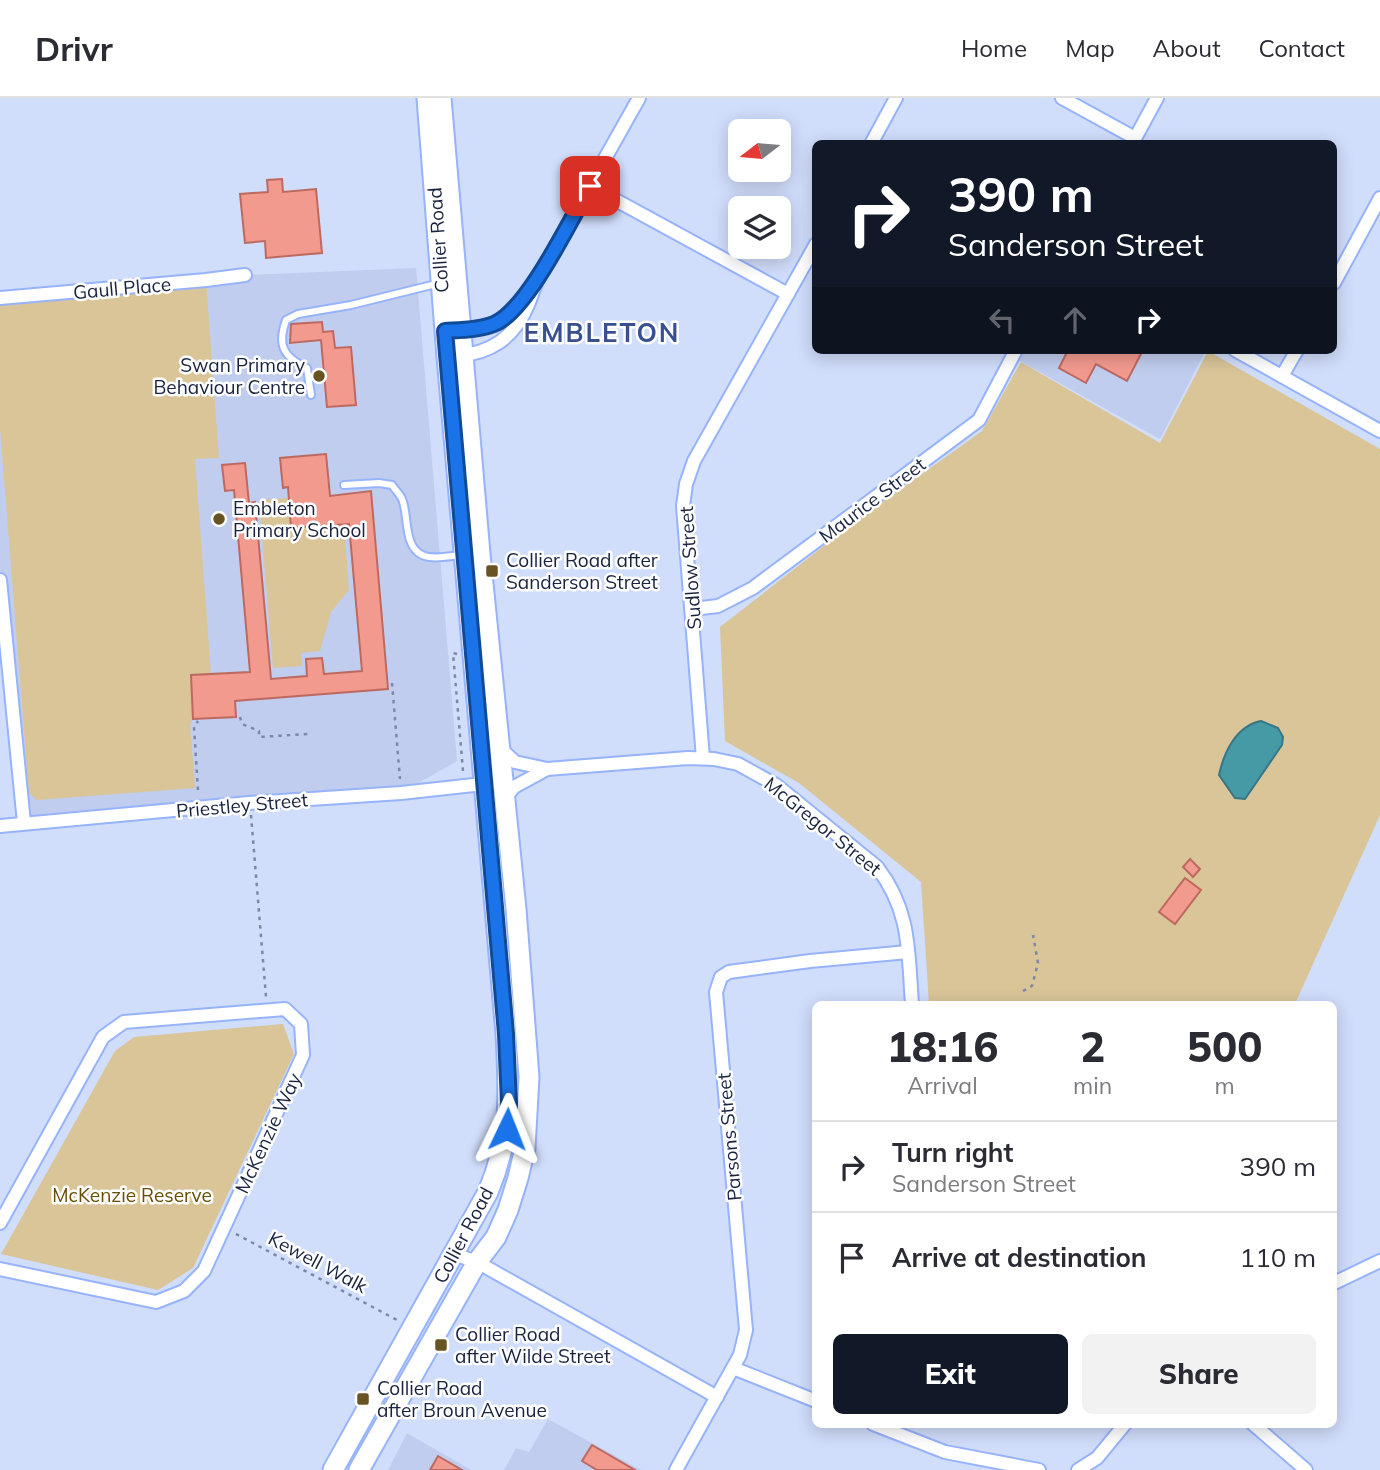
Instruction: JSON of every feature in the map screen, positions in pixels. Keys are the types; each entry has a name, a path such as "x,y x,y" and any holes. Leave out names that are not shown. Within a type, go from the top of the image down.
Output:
{"main road":[{"name":"Collier Road","path":"427,98 442,283 453,330"},
{"name":"Collier Road","path":"359,1470 477,1262 496,1237 508,1210 525,1149 529,1117 526,1026 505,798 473,554 455,356 441,98"},
{"name":"Collier Road","path":"333,1470 454,1254 496,1171 507,1129 509,1103 506,1034 483,784 473,554"}],"street":[{"path":"455,356 481,353 494,347 506,336 528,305 533,289 639,98"},
{"path":"873,140 896,98"},
{"path":"1062,98 1132,140"},
{"path":"1135,140 1157,98"},
{"path":"590,186 788,294"},
{"path":"1337,277 1380,198"},
{"name":"Sudlow Street","path":"703,758 684,506 686,484 694,461 812,251"},
{"name":"Gaull Place","path":"0,298 206,281 245,275"},
{"path":"453,330 496,324 511,313 533,289"},
{"name":"Maurice Street","path":"693,609 718,606 753,588 979,420 1014,354"},
{"path":"1241,354 1380,431"},
{"path":"1282,376 1295,354"},
{"path":"0,580 24,823"},
{"name":"McGregor Street","path":"500,750 515,762 547,769 703,758 738,764 756,772 776,785 877,867 890,884 903,916 912,1001"},
{"name":"McGregor Street","path":"505,798 514,787 547,769"},
{"name":"Priestley Street","path":"0,825 483,784"},
{"name":"Parsons Street","path":"676,1470 740,1355 746,1329 716,992 722,976 729,972 810,961 908,953"},
{"name":"McKenzie Way","path":"0,1223 103,1037 124,1022 285,1009 302,1024 303,1055 204,1271 184,1291 156,1302 0,1269"},
{"path":"454,1254 477,1262 717,1397"},
{"path":"1337,1282 1380,1261"},
{"path":"733,1368 812,1399"},
{"path":"883,1428 945,1452 1039,1470"},
{"path":"1078,1470 1097,1458 1122,1428"},
{"path":"1258,1428 1306,1470"}],"lane":[{"path":"311,395 307,368 294,362 283,348 281,337 286,320 298,314 351,305 442,283"},
{"path":"344,485 393,485 403,500 408,533 415,549 422,555 435,558 473,554"}],"path":[{"path":"392,683 401,793"},
{"path":"240,717 242,724 259,731 259,737 309,734"},
{"path":"198,721 194,727 198,790"},
{"path":"250,803 267,1011"},
{"path":"1023,991 1032,986 1038,963 1033,935"},
{"name":"Kewell Walk","path":"224,1228 398,1321"}],"shaded area":[{"name":"Embleton Primary School","path":"416,268 457,761 401,793 24,823 0,580 0,298 245,275"},
{"path":"1012,354 1204,354 1160,439 1011,356"},
{"path":"1261,721 1278,728 1283,737 1282,745 1245,799 1235,798 1219,775 1224,758 1238,734"},
{"path":"548,1419 641,1470 504,1470 516,1448 529,1452"},
{"path":"407,1433 471,1470 388,1470"}],"green space":[{"path":"206,280 219,458 195,459 211,674 191,676 193,719 190,725 195,788 37,800 29,793 0,428 0,298"},
{"path":"1206,354 1213,354 1380,449 1380,815 1296,1001 929,1001 921,882 799,783 725,741 720,627 848,527 982,431 1021,362 1160,443"},
{"path":"288,498 291,528 344,525 349,590 331,612 320,651 301,653 302,666 273,668 259,500"},
{"name":"McKenzie Reserve","path":"283,1024 294,1054 193,1268 158,1290 1,1254 115,1051 134,1037"}],"building":[{"path":"282,179 283,192 316,189 322,253 266,258 265,241 245,243 240,194 268,192 267,180"},
{"path":"322,322 323,332 333,331 335,348 351,347 356,405 327,407 321,340 290,343 291,324"},
{"path":"1066,354 1141,354 1127,381 1096,364 1086,383 1059,368"},
{"path":"326,454 330,496 371,491 388,689 235,701 236,717 193,719 191,675 250,672 234,490 225,491 222,465 245,463 249,503 255,502 271,679 307,676 306,659 322,658 324,674 362,671 349,524 291,528 288,487 283,488 280,458"},
{"path":"1190,859 1200,869 1193,877 1183,867"},
{"path":"1185,878 1201,890 1175,924 1159,912"},
{"path":"592,1445 635,1470 597,1470 582,1461"},
{"path":"438,1456 462,1470 430,1470"}],"place":[{"name":"Swan Primary Behaviour Centre","path":"319,376"},
{"name":"Embleton Primary School","path":"219,519"},
{"name":"Collier Road after Sanderson Street","path":"492,571"},
{"name":"Collier Road after Wilde Street","path":"441,1345"},
{"name":"Collier Road after Broun Avenue","path":"363,1399"}],"district":[{"name":"EMBLETON","path":"602,332"}],"route":[{"path":"507,1129 509,1103 506,1034 445,331 496,324 511,313 520,300 533,289 590,186"}]}
